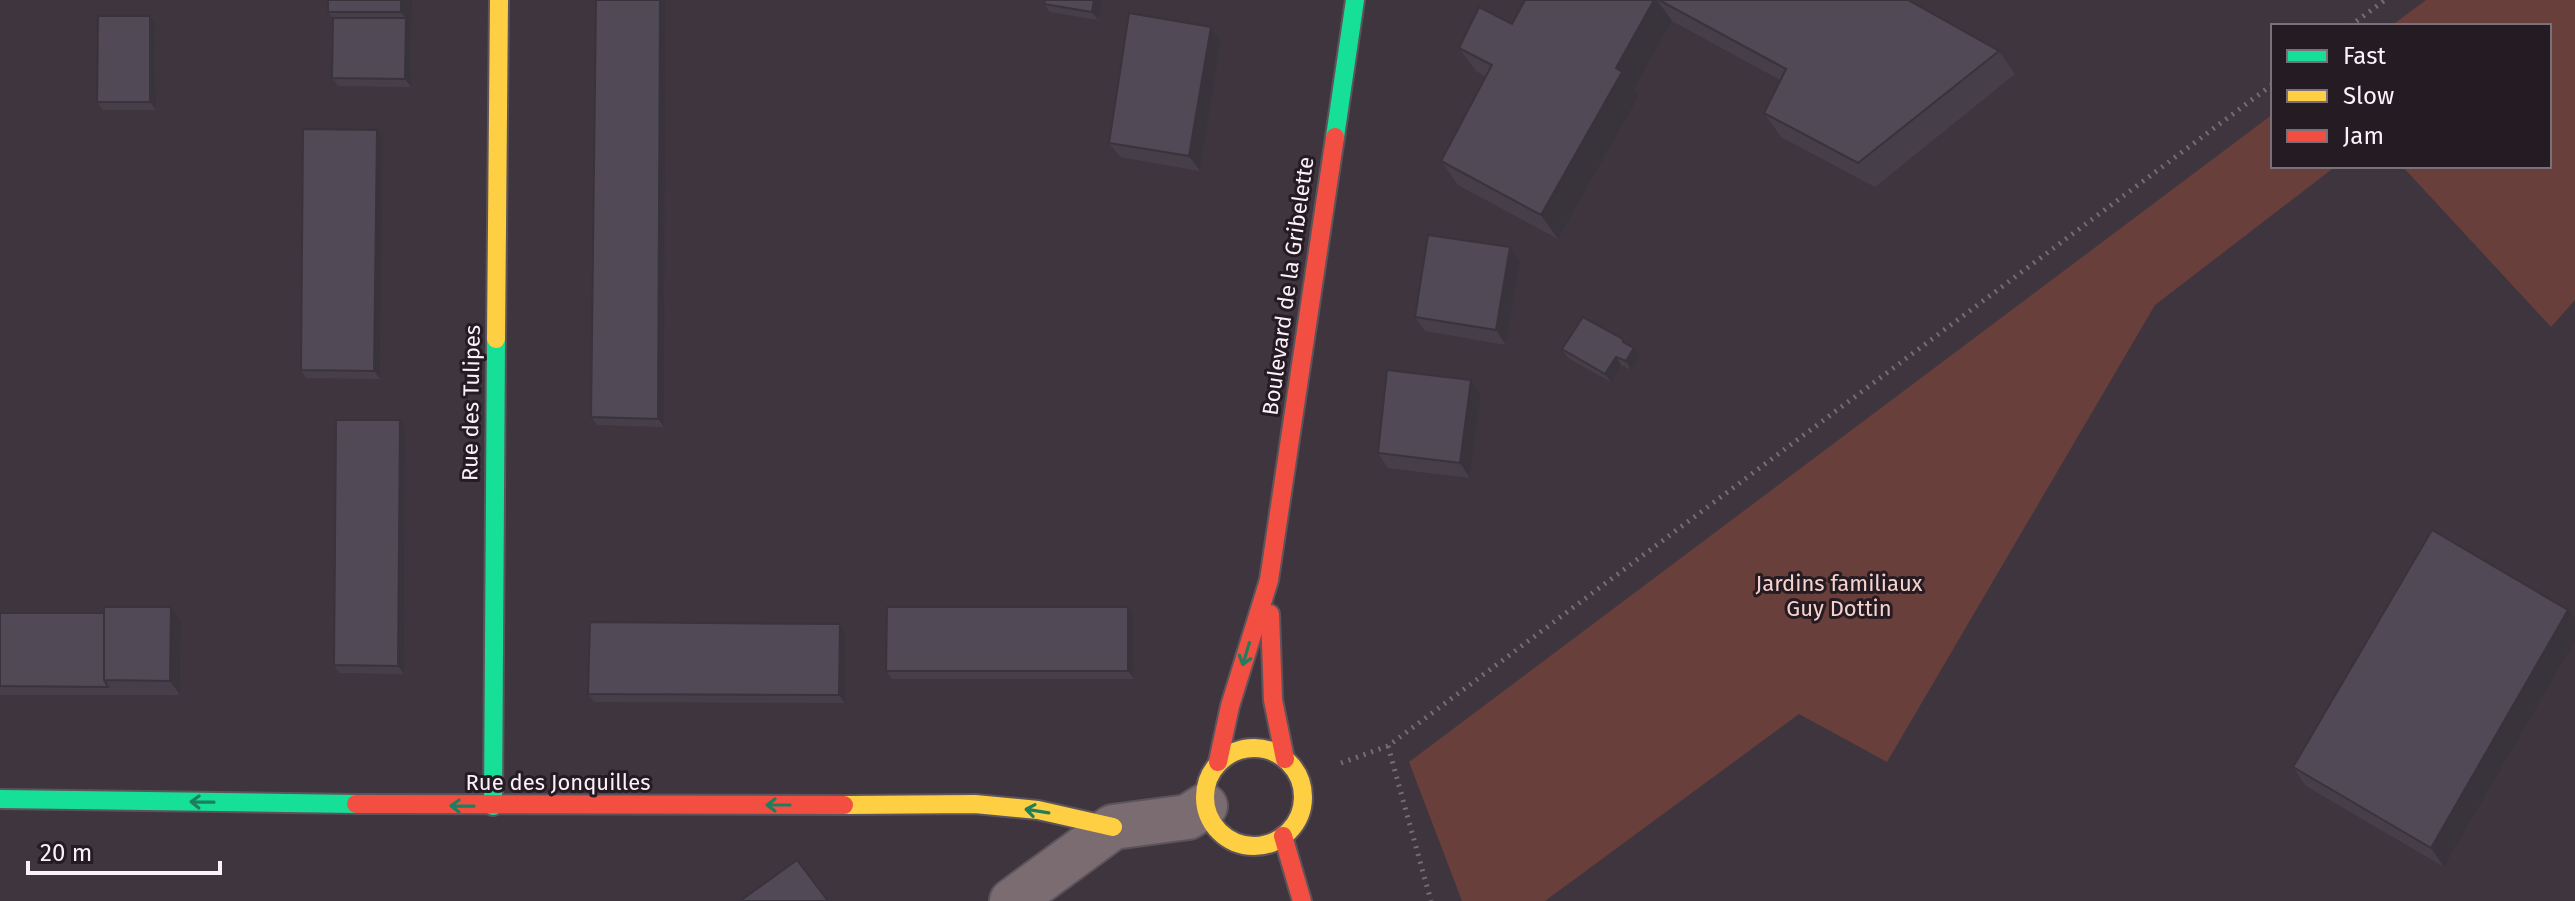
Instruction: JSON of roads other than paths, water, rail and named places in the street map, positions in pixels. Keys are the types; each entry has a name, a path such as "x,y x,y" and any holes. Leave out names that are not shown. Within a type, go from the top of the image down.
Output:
{"street":[{"name":"Rue des Tulipes","path":"493,806 499,0"},
{"name":"Boulevard de la Gribelette","path":"1218,762 1230,706 1269,580 1355,0"},
{"name":"Boulevard de la Gribelette","path":"1269,580 1273,700 1285,759"},
{"path":"1251,748 1269,750 1285,759 1299,778 1303,794 1301,811 1283,836 1251,846 1221,834 1205,806 1205,790 1218,762 1234,752 1251,748"},
{"name":"Rue des Jonquilles","path":"0,799 493,806 975,804 1038,810 1113,827"},
{"path":"1012,901 1113,827 1188,817 1205,806"},
{"path":"1283,836 1302,901"}],"park label":[{"name":"Jardins familiaux Guy Dottin","path":"1839,596"}]}
